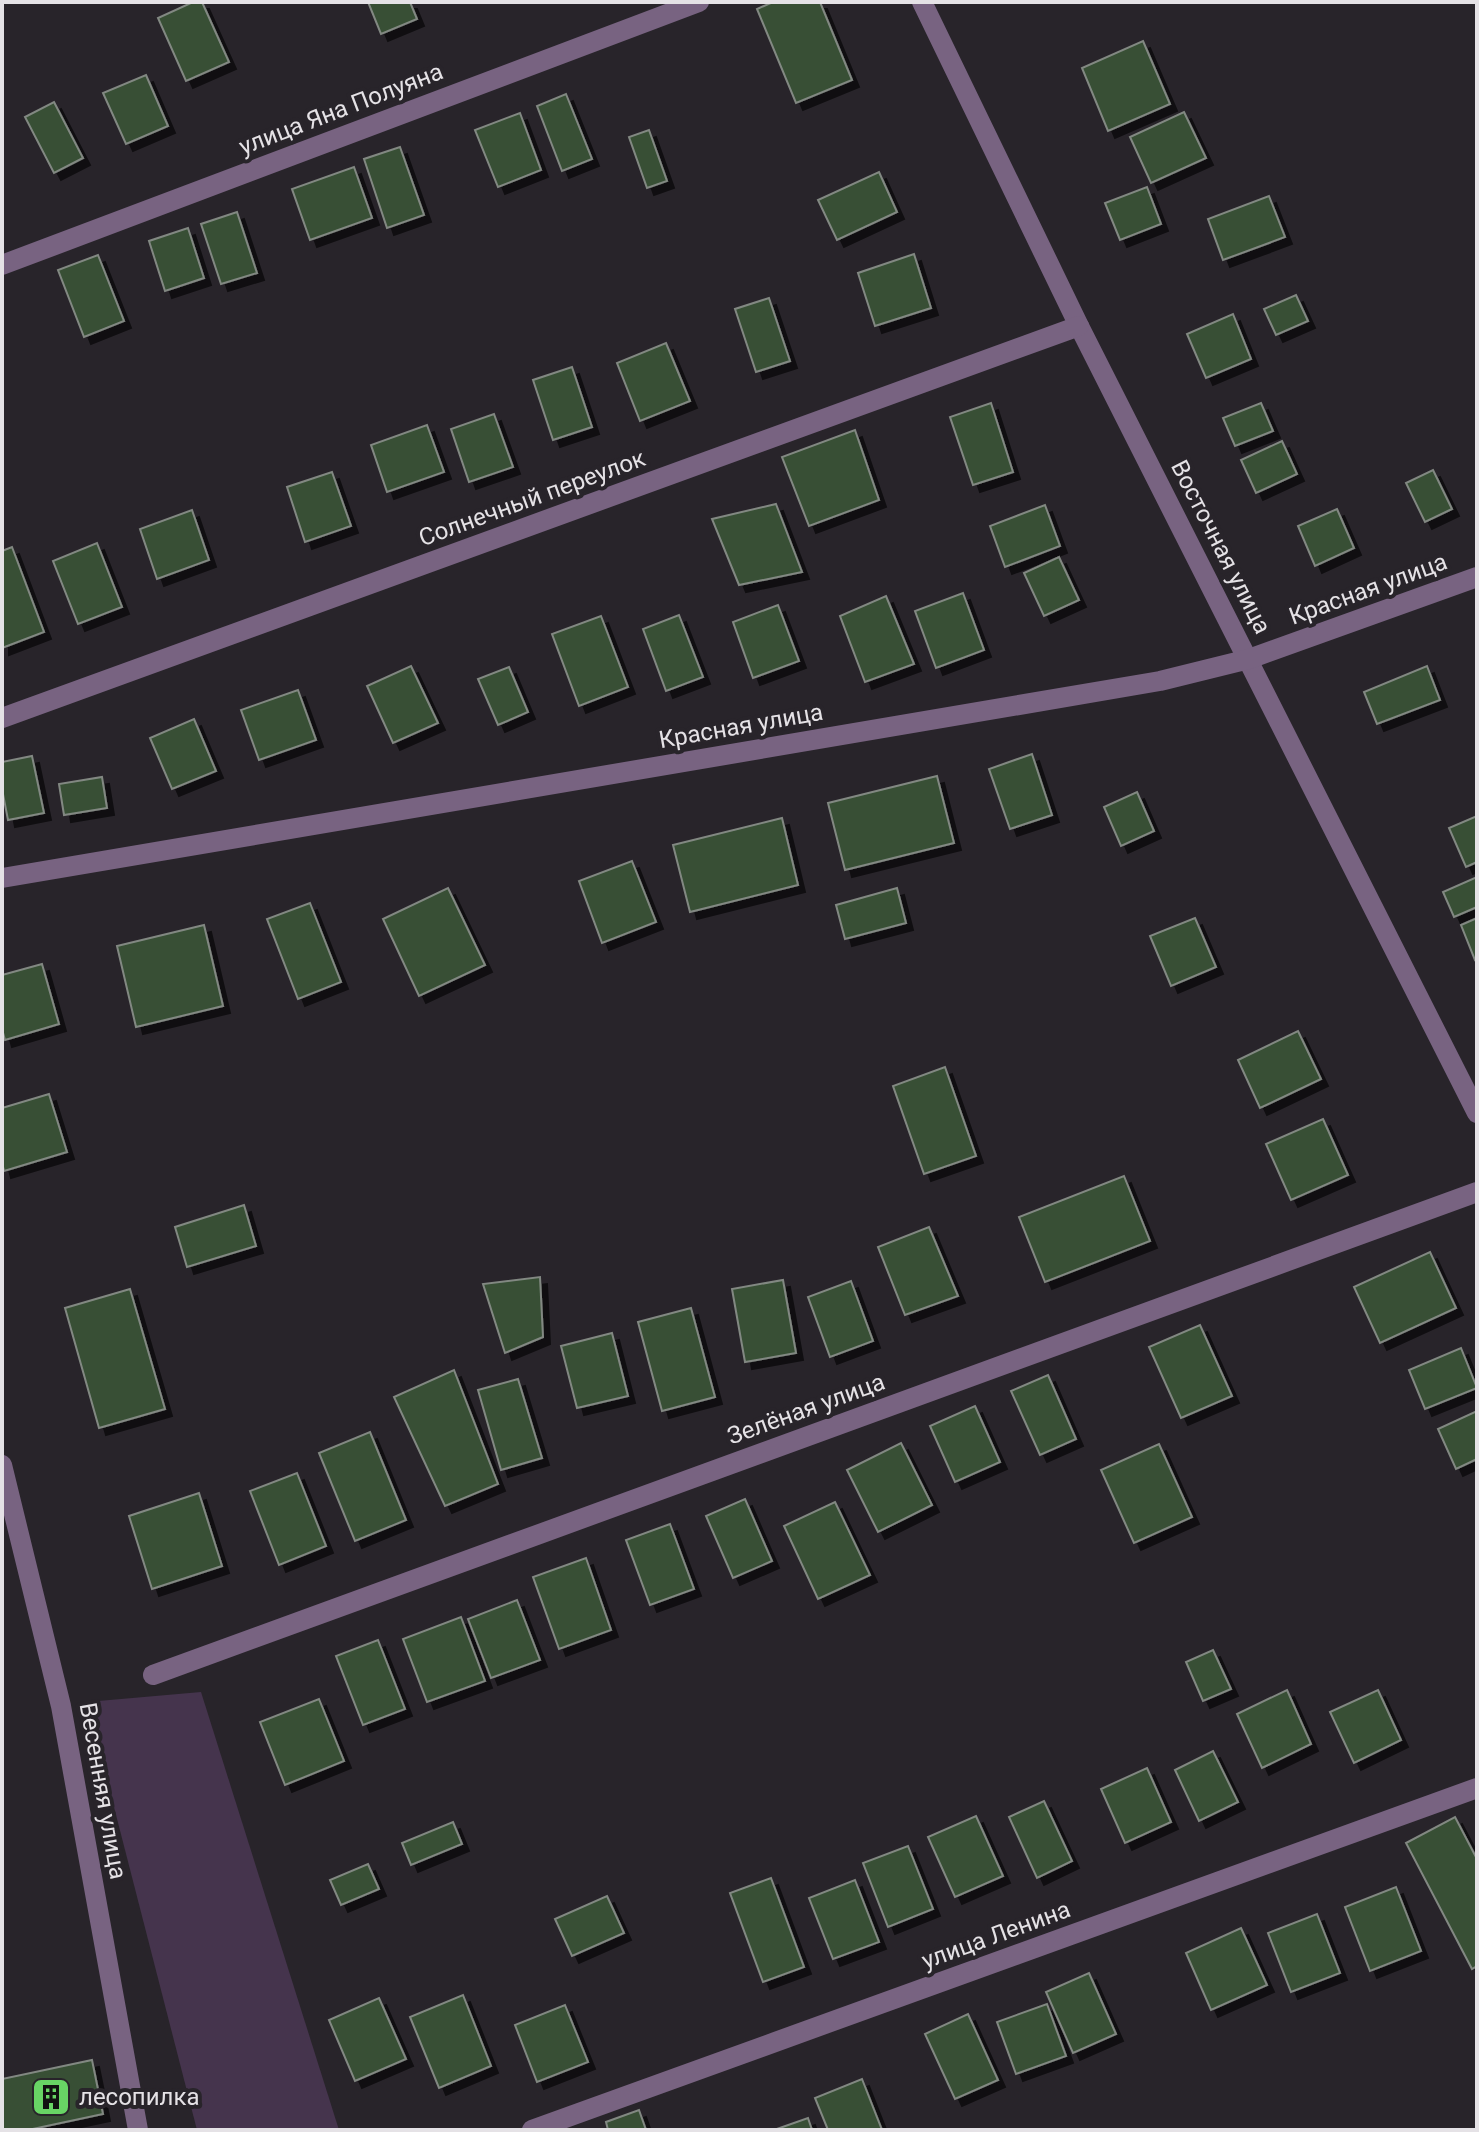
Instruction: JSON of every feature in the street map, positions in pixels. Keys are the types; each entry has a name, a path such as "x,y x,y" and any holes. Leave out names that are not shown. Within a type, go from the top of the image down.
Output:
{"street":[{"name":"улица Яна Полуяна","path":"2,265 699,2"},
{"name":"Восточная улица","path":"922,2 1079,326 1477,1113"},
{"name":"Солнечный переулок","path":"2,718 1079,326"},
{"name":"Красная улица","path":"2,878 1160,681 1249,659 1477,577"},
{"name":"Зелёная улица","path":"153,1675 1477,1192"},
{"name":"Весенняя улица","path":"2,1465 61,1706 138,2130"},
{"name":"улица Ленина","path":"532,2130 1477,1788"}],"shaded area":[{"path":"201,1692 339,2130 197,2130 87,1702"}],"building":[{"path":"193,2 202,2 229,62 186,81 158,18"},
{"path":"368,2 410,2 417,19 381,34"},
{"path":"773,2 820,2 852,80 796,103 757,9"},
{"path":"1143,41 1170,104 1108,131 1082,68"},
{"path":"146,75 168,126 126,144 103,93"},
{"path":"566,94 592,159 562,171 537,106"},
{"path":"54,102 83,158 54,173 25,117"},
{"path":"1184,112 1206,158 1151,183 1130,137"},
{"path":"520,113 541,170 498,187 475,130"},
{"path":"649,130 667,181 647,188 629,137"},
{"path":"400,147 424,215 387,228 364,159"},
{"path":"354,167 372,218 310,240 292,189"},
{"path":"879,172 897,212 837,240 818,200"},
{"path":"1147,187 1161,224 1120,240 1105,203"},
{"path":"1269,196 1285,237 1223,260 1208,219"},
{"path":"237,212 257,273 221,284 201,224"},
{"path":"188,228 204,278 165,291 149,241"},
{"path":"914,254 931,308 875,326 858,273"},
{"path":"98,255 124,321 84,337 58,270"},
{"path":"1296,295 1308,321 1276,335 1264,309"},
{"path":"769,298 790,361 756,372 735,309"},
{"path":"1233,314 1251,359 1206,378 1187,334"},
{"path":"666,343 690,401 640,421 617,363"},
{"path":"572,367 592,427 553,440 533,380"},
{"path":"991,403 1013,472 973,485 950,417"},
{"path":"1261,403 1273,431 1235,446 1223,418"},
{"path":"494,414 513,467 469,482 451,429"},
{"path":"427,425 444,472 387,492 371,445"},
{"path":"855,430 879,500 809,526 782,457"},
{"path":"1282,441 1297,474 1256,493 1241,460"},
{"path":"1433,470 1452,509 1425,522 1406,483"},
{"path":"332,472 351,526 305,542 287,487"},
{"path":"776,504 802,572 739,585 712,519"},
{"path":"1045,505 1060,546 1005,567 990,526"},
{"path":"1337,509 1354,548 1315,566 1298,526"},
{"path":"192,510 209,560 157,579 140,529"},
{"path":"97,543 122,607 78,624 53,561"},
{"path":"12,547 44,632 2,648 2,551"},
{"path":"1059,557 1079,600 1044,616 1024,573"},
{"path":"963,593 984,650 936,668 915,611"},
{"path":"886,596 914,664 865,682 840,616"},
{"path":"778,605 799,661 753,678 733,622"},
{"path":"679,615 703,677 666,691 643,629"},
{"path":"601,616 628,687 579,706 552,634"},
{"path":"411,666 438,723 393,743 367,686"},
{"path":"1427,666 1440,700 1377,724 1364,692"},
{"path":"509,667 528,712 498,725 478,679"},
{"path":"298,690 316,740 259,760 241,710"},
{"path":"194,719 216,771 172,789 150,738"},
{"path":"1032,754 1052,815 1010,829 989,769"},
{"path":"32,756 44,813 8,820 2,789 2,762"},
{"path":"937,776 954,843 845,870 828,803"},
{"path":"102,777 107,808 64,815 59,784"},
{"path":"1137,792 1154,831 1121,846 1104,807"},
{"path":"1477,816 1477,862 1466,867 1449,828"},
{"path":"782,818 798,885 690,912 673,845"},
{"path":"632,861 656,922 602,943 579,881"},
{"path":"1477,877 1477,907 1454,917 1443,892"},
{"path":"448,888 485,965 419,996 383,919"},
{"path":"897,888 906,923 845,939 836,905"},
{"path":"310,903 341,982 298,999 267,919"},
{"path":"1195,918 1216,967 1171,986 1150,936"},
{"path":"1477,918 1477,959 1475,960 1461,925"},
{"path":"204,925 223,1006 136,1027 117,946"},
{"path":"42,964 59,1024 5,1040 2,1029 2,975"},
{"path":"1298,1031 1321,1079 1260,1108 1238,1060"},
{"path":"945,1067 976,1156 924,1174 893,1086"},
{"path":"49,1094 67,1152 4,1171 2,1108"},
{"path":"1323,1119 1348,1175 1291,1200 1266,1144"},
{"path":"1124,1176 1150,1241 1045,1282 1019,1217"},
{"path":"244,1205 256,1246 187,1267 175,1227"},
{"path":"929,1227 958,1296 905,1315 878,1247"},
{"path":"1430,1252 1456,1308 1380,1343 1354,1287"},
{"path":"540,1277 543,1337 505,1353 483,1284"},
{"path":"783,1280 796,1353 745,1362 732,1289"},
{"path":"851,1281 873,1341 830,1357 808,1297"},
{"path":"130,1289 165,1409 99,1428 65,1308"},
{"path":"691,1308 715,1397 662,1411 638,1322"},
{"path":"1200,1325 1232,1396 1181,1418 1149,1347"},
{"path":"612,1333 628,1396 577,1408 561,1346"},
{"path":"1461,1348 1477,1388 1425,1409 1409,1370"},
{"path":"454,1370 498,1484 445,1506 394,1397"},
{"path":"1048,1375 1076,1439 1040,1455 1011,1391"},
{"path":"518,1379 542,1458 501,1470 478,1390"},
{"path":"975,1406 1000,1462 955,1482 930,1426"},
{"path":"1477,1411 1477,1459 1456,1469 1438,1429"},
{"path":"370,1432 406,1520 355,1541 319,1453"},
{"path":"901,1443 932,1505 878,1532 847,1470"},
{"path":"1159,1444 1192,1517 1134,1543 1101,1470"},
{"path":"297,1473 326,1546 279,1565 250,1491"},
{"path":"199,1493 222,1566 152,1589 129,1516"},
{"path":"745,1499 772,1561 733,1578 706,1516"},
{"path":"835,1502 870,1575 818,1599 784,1526"},
{"path":"670,1524 694,1589 650,1605 626,1540"},
{"path":"586,1558 611,1630 559,1649 533,1577"},
{"path":"517,1600 540,1660 491,1678 468,1619"},
{"path":"461,1617 485,1681 427,1702 403,1639"},
{"path":"378,1640 405,1709 363,1725 336,1656"},
{"path":"1213,1650 1231,1689 1203,1701 1186,1662"},
{"path":"1287,1690 1311,1744 1262,1768 1237,1714"},
{"path":"1378,1690 1401,1740 1354,1763 1330,1712"},
{"path":"319,1699 344,1761 285,1785 260,1722"},
{"path":"1213,1751 1238,1802 1199,1821 1175,1770"},
{"path":"1147,1768 1171,1822 1125,1843 1101,1789"},
{"path":"1044,1801 1072,1861 1037,1878 1009,1817"},
{"path":"976,1816 1003,1876 955,1897 928,1837"},
{"path":"1455,1817 1477,1859 1477,1966 1472,1969 1406,1843"},
{"path":"453,1822 462,1844 411,1865 402,1843"},
{"path":"908,1846 933,1909 888,1927 863,1863"},
{"path":"368,1864 379,1889 341,1905 330,1880"},
{"path":"771,1878 804,1967 763,1982 730,1893"},
{"path":"855,1880 879,1942 833,1959 809,1898"},
{"path":"1396,1887 1421,1951 1370,1971 1345,1907"},
{"path":"607,1896 624,1933 572,1956 555,1919"},
{"path":"1317,1914 1340,1973 1291,1992 1268,1933"},
{"path":"1241,1928 1267,1985 1211,2010 1186,1953"},
{"path":"1089,1973 1116,2034 1073,2053 1046,1992"},
{"path":"463,1995 491,2066 439,2088 410,2017"},
{"path":"379,1998 406,2059 355,2081 329,2020"},
{"path":"1047,2004 1066,2056 1016,2074 997,2022"},
{"path":"565,2005 588,2062 537,2082 515,2025"},
{"path":"968,2014 998,2080 955,2099 925,2034"},
{"name":"лесопилка","path":"92,2060 103,2114 28,2130 2,2130 2,2079"},
{"path":"862,2079 882,2130 828,2130 815,2098"},
{"path":"639,2110 646,2130 608,2130 606,2122"},
{"path":"808,2118 812,2130 774,2130"}],"place":[{"name":"лесопилка","path":"51,2097"}]}
